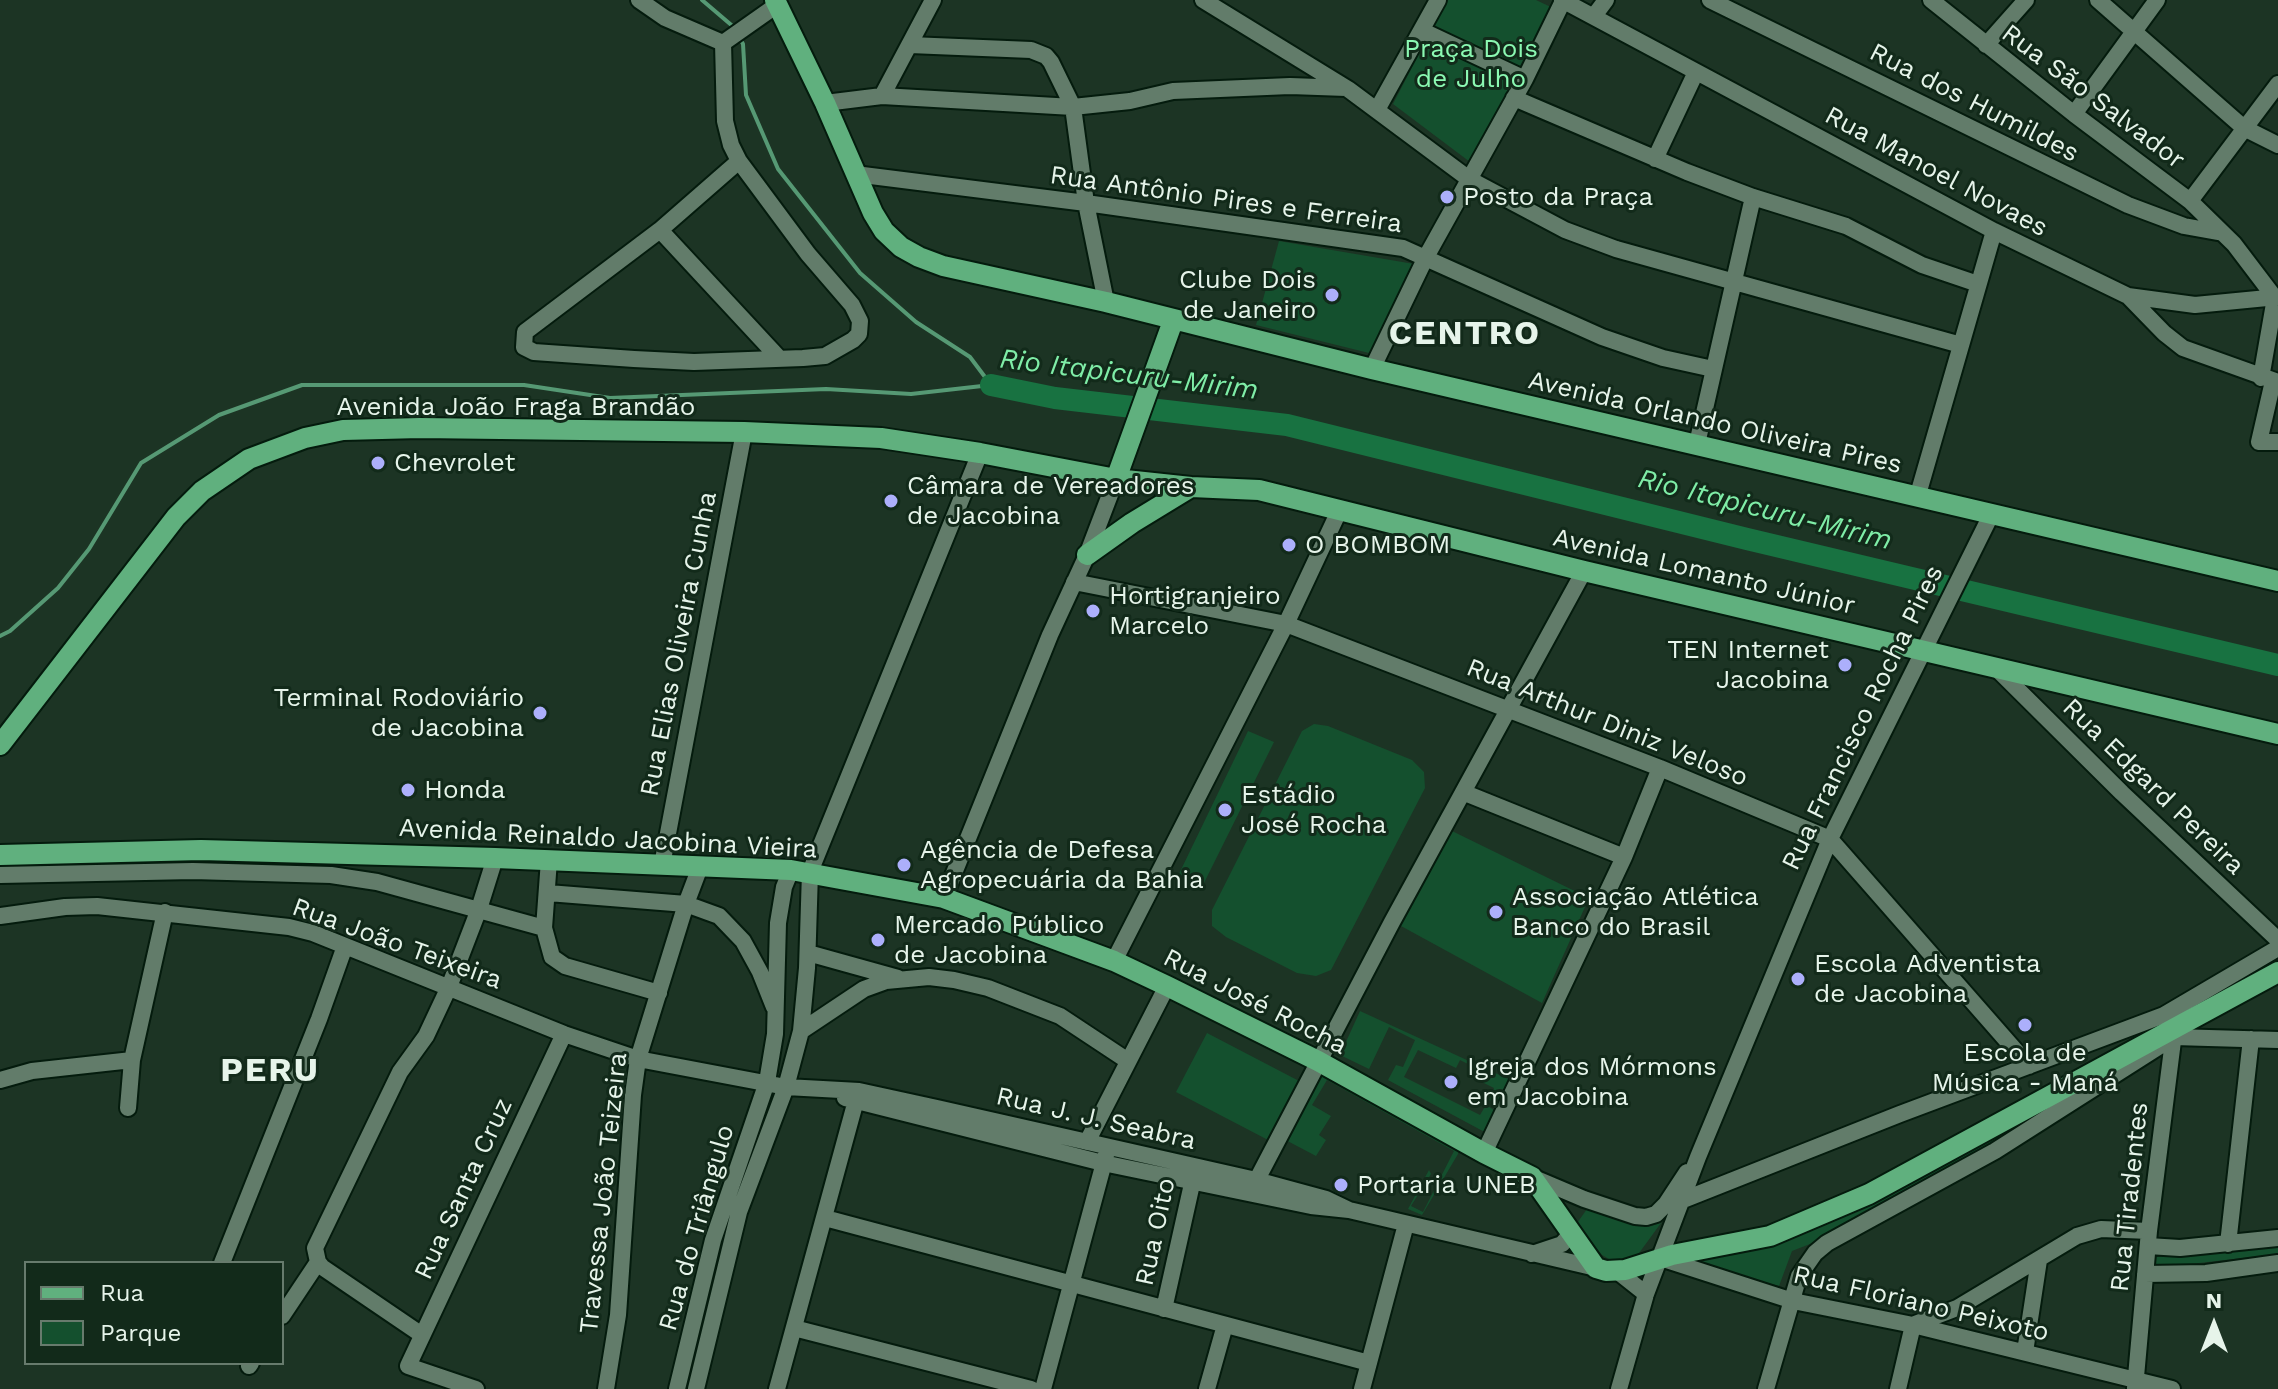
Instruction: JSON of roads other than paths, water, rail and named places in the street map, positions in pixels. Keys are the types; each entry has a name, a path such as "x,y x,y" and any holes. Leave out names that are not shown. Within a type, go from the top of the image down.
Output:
{"main road":[{"name":"Avenida Orlando Oliveira Pires","path":"776,3 825,103 873,213 884,231 901,247 919,257 943,266 1106,302 1170,330 1372,369 1697,444 1917,498 1986,523 2278,581"},
{"path":"1119,470 1170,330"},
{"name":"Avenida João Fraga Brandão","path":"0,745 176,517 202,491 249,459 305,438 343,430 435,428 744,432 881,438 1119,470"},
{"name":"Avenida Lomanto Júnior","path":"1119,470 1191,487 1259,490 1584,571 1926,643 1996,668 2278,734"},
{"path":"1087,555 1191,487"},
{"name":"Avenida Reinaldo Jacobina Vieira","path":"5,864 193,860 273,851 495,858 800,871 944,898"},
{"name":"Rua José Rocha","path":"944,898 1114,961 1167,986 1318,1061 1532,1177"},
{"path":"1532,1177 1572,1233 1606,1270 1770,1236 1869,1194 2171,1027 2278,972"}],"street":[{"path":"639,0 665,18 732,37"},
{"path":"882,96 933,0"},
{"path":"1203,0 1378,108 1469,179 1589,240 1961,345"},
{"path":"1378,108 1438,0"},
{"path":"1372,369 1426,257 1525,79 1562,0 1594,16 1606,0"},
{"name":"Rua dos Humildes","path":"1710,0 2128,205 2184,226 2223,233"},
{"name":"Rua São Salvador","path":"1931,0 2190,201 2223,233 2277,298"},
{"path":"1986,45 2026,0"},
{"path":"2098,0 2244,128 2278,145"},
{"path":"2074,114 2157,0"},
{"path":"739,161 660,230 525,332 524,347 534,352 694,362 825,356 859,334 860,321 852,305 808,254 739,161 731,145 725,121 732,37 776,3"},
{"name":"Rua Manoel Novaes","path":"1594,16 1994,231 2128,296 2195,305 2277,298"},
{"path":"1423,31 1525,79"},
{"path":"910,45 1003,48 1040,53 1051,62 1073,107 1086,203 1106,302"},
{"path":"1290,86 1299,57"},
{"path":"1655,159 1696,72"},
{"name":"Rua São Salvador","path":"2190,201 2278,84"},
{"path":"825,103 882,96 1073,107 1130,101 1173,91 1290,86 1348,89"},
{"path":"1514,98 1753,197 1835,222 1922,265 1978,284"},
{"name":"Rua Antônio Pires e Ferreira","path":"855,174 1403,248 1602,337 1663,358 1713,369"},
{"path":"1697,444 1753,197"},
{"path":"660,230 778,357"},
{"path":"1917,498 1994,231"},
{"path":"2128,296 2183,348 2271,380"},
{"path":"2277,298 2271,380 2259,442 2278,442"},
{"name":"Rua Elias Oliveira Cunha","path":"662,865 744,432"},
{"path":"800,871 980,453"},
{"path":"944,898 1050,635 1087,555 1119,470"},
{"path":"1114,961 1286,624 1340,509"},
{"name":"Rua Francisco Rocha Pires","path":"1619,1389 1646,1294 1666,1257 1698,1157 1830,839 1986,523"},
{"path":"1253,1187 1584,571"},
{"name":"Rua Arthur Diniz Veloso","path":"1074,582 1286,624 1660,768 1830,839 2029,1066"},
{"name":"Rua Edgard Pereira","path":"1996,668 2122,793 2278,940"},
{"path":"1484,1153 1624,857 1660,768"},
{"path":"1465,793 1624,857"},
{"path":"347,877 351,853"},
{"path":"284,1312 316,1255 400,1072 426,1036 449,987 495,858"},
{"path":"193,860 377,882 544,928"},
{"path":"549,860 544,928 552,957 565,966 659,993"},
{"name":"Travessa João Teizeira","path":"606,1389 618,1315 638,1059 700,867"},
{"name":"Rua do Triângulo","path":"696,1389 739,1212 786,1087 801,1031 808,953 800,871"},
{"name":"Rua do Triângulo","path":"677,1389 717,1225 767,1082 777,1012 778,923 784,887 800,871"},
{"path":"548,893 686,904 719,916 731,926 760,972 777,1012"},
{"name":"Rua João Teixeira","path":"0,916 97,906 289,927 345,946 564,1034 638,1059 767,1082"},
{"path":"128,1108 132,1060 165,912"},
{"path":"223,1261 345,946"},
{"path":"1766,1389 1806,1263 1827,1243 1995,1151 2278,948"},
{"path":"808,953 903,979"},
{"path":"801,1031 864,989 886,981 929,977 954,980 1000,993 1060,1016 1128,1061"},
{"path":"1087,1142 1167,986"},
{"path":"1683,1200 2029,1066 2171,1027 2278,1040"},
{"name":"Rua Tiradentes","path":"2135,1384 2171,1027"},
{"name":"Rua Santa Cruz","path":"476,1389 408,1366 564,1034"},
{"path":"2228,1244 2251,1039"},
{"path":"0,1080 32,1071 132,1060"},
{"name":"Rua J. J. Seabra","path":"767,1082 857,1096 1253,1187 1311,1206 1349,1210 1606,1270"},
{"path":"777,1389 857,1096"},
{"name":"Rua J. J. Seabra","path":"935,1114 1087,1142 1106,1155"},
{"path":"1043,1389 1106,1155"},
{"path":"1532,1177 1584,1199 1646,1217 1656,1214 1666,1204 1698,1157"},
{"name":"Rua Oito","path":"1164,1309 1194,1174"},
{"path":"825,1218 1369,1363"},
{"path":"1362,1389 1406,1224"},
{"path":"1898,1389 1913,1325 1957,1308 2089,1231 2112,1228 2180,1248 2270,1240 2271,1264 2206,1273 2145,1274"},
{"path":"1532,1254 1562,1244 1572,1233"},
{"path":"316,1255 422,1335"},
{"name":"Rua Floriano Peixoto","path":"1666,1257 1793,1301 1913,1325 2025,1352 2135,1384 2172,1389"},
{"path":"2025,1352 2039,1260"},
{"path":"1606,1270 1646,1294"},
{"path":"1207,1389 1225,1325"},
{"path":"794,1328 1031,1389"}],"waterway":[{"path":"702,0 736,29"},
{"path":"739,37 743,44 746,95 778,169 860,273 916,322 970,357 991,385"},
{"name":"Rio Itapicuru-Mirim","path":"0,636 10,631 58,588 89,549 141,463 219,415 302,385 524,385 610,398 826,389 911,394 991,385"},
{"name":"Rio Itapicuru-Mirim","path":"991,385 1055,398 1287,425 1747,539 2278,665"},
{"path":"706,1313 724,1231"}],"place":[{"name":"Posto da Praça","path":"1447,197"},
{"name":"Clube Dois de Janeiro","path":"1332,295"},
{"name":"Chevrolet","path":"378,463"},
{"name":"Câmara de Vereadores de Jacobina","path":"891,501"},
{"name":"O BOMBOM","path":"1289,545"},
{"name":"Hortigranjeiro Marcelo","path":"1093,611"},
{"name":"TEN Internet Jacobina","path":"1845,665"},
{"name":"Terminal Rodoviário de Jacobina","path":"540,713"},
{"name":"Honda","path":"408,790"},
{"name":"Estádio José Rocha","path":"1225,810"},
{"name":"Agência de Defesa Agropecuária da Bahia","path":"904,865"},
{"name":"Associação Atlética Banco do Brasil","path":"1496,912"},
{"name":"Mercado Público de Jacobina","path":"878,940"},
{"name":"Escola Adventista de Jacobina","path":"1798,979"},
{"name":"Escola de Música - Maná","path":"2025,1025"},
{"name":"Igreja dos Mórmons em Jacobina","path":"1451,1082"},
{"name":"Portaria UNEB","path":"1341,1185"}],"district":[{"name":"CENTRO","path":"1465,334"},
{"name":"PERU","path":"270,1071"}],"park label":[{"name":"Praça Dois de Julho","path":"1471,64"}]}
